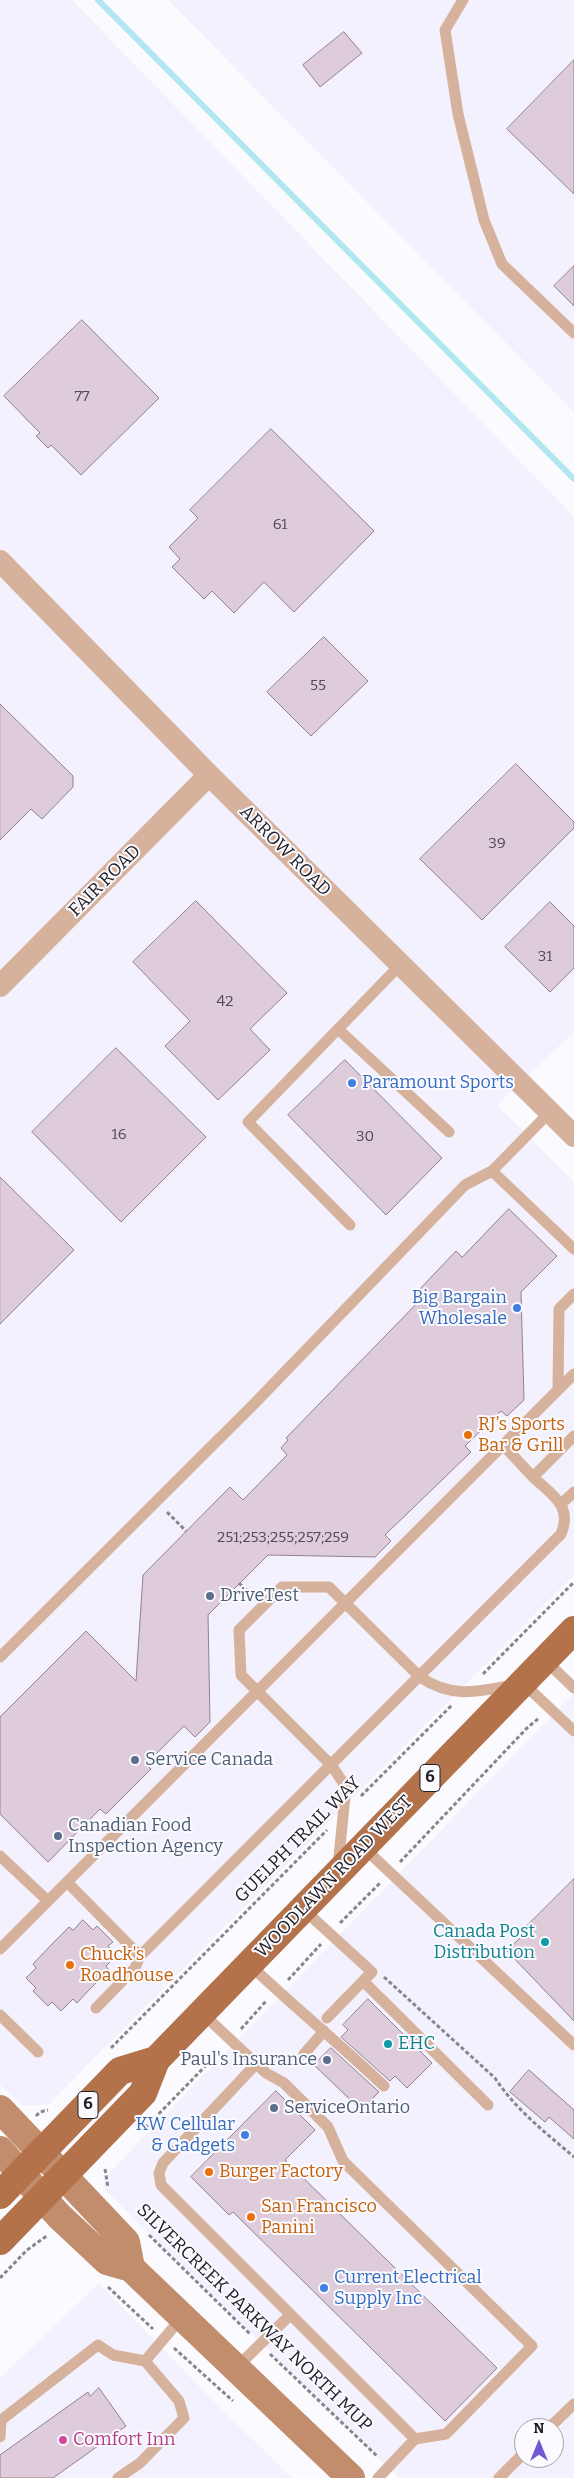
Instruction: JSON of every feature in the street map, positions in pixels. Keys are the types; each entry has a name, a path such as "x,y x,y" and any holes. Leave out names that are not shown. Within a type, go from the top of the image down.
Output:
{"main road":[{"name":"WOODLAWN ROAD WEST","path":"0,2241 143,2093 156,2060 574,1630"},
{"name":"WOODLAWN ROAD WEST","path":"0,2195 120,2071 156,2060"},
{"path":"0,2109 126,2242 131,2268"},
{"path":"0,2150 59,2216 108,2261 131,2268 237,2367 351,2478"}],"street":[{"name":"ARROW ROAD","path":"0,561 209,775 574,1136"},
{"name":"FAIR ROAD","path":"0,986 209,775"}],"lane":[{"path":"463,0 445,30 458,114 484,220 502,264 574,333"},
{"path":"350,1225 248,1122 400,965"},
{"path":"338,1029 450,1132"},
{"path":"0,1657 254,1404 465,1186 492,1171 550,1112"},
{"path":"492,1171 574,1249"},
{"path":"558,1390 559,1309 574,1294"},
{"path":"0,1949 574,1374"},
{"path":"533,1477 574,1436"},
{"path":"96,2008 136,1968 140,1956 332,1766 561,1534 566,1515 561,1504 503,1446"},
{"path":"561,1504 574,1492"},
{"path":"338,1873 346,1788 332,1766 241,1675 239,1630 282,1587 329,1587 420,1677 433,1686 464,1693 523,1683 574,1731"},
{"path":"545,1660 574,1688"},
{"path":"363,1847 574,2045"},
{"path":"0,1856 48,1901"},
{"path":"67,1882 140,1956"},
{"path":"303,1909 372,1972 327,2018"},
{"path":"249,1964 384,2086"},
{"path":"363,1981 488,2105"},
{"path":"202,2013 266,2073 284,2083 328,2127 343,2161 532,2346 446,2434 415,2439 378,2478"},
{"path":"0,2015 38,2052"},
{"path":"304,2054 324,2031"},
{"path":"256,2064 169,2155 159,2173 160,2185 289,2316 415,2439"},
{"path":"145,2361 183,2316"},
{"path":"237,2367 289,2316"},
{"path":"0,2436 0,2421 98,2345 113,2355 145,2361 179,2400 184,2418 140,2463 118,2478"},
{"path":"560,2418 574,2404"},
{"path":"499,2478 514,2463"}],"path":[{"path":"157,1501 186,1531"},
{"name":"GUELPH TRAIL WAY","path":"109,2050 574,1582"},
{"path":"372,1972 387,1978 495,2078 506,2094 529,2118 574,2157"},
{"path":"40,2112 46,2112 54,2106"},
{"path":"105,2169 108,2194"},
{"name":"SILVERCREEK PARKWAY NORTH MUP","path":"147,2234 388,2467"},
{"path":"45,2239 53,2242"},
{"path":"103,2282 235,2402"}],"shaded area":[{"path":"0,0 72,0 574,517 574,1032 497,1105 574,1182 574,1575 49,2104 22,2106 0,2085"},
{"path":"168,0 574,0 574,412"},
{"path":"574,1693 574,2478 399,2478 105,2190 103,2179"},
{"path":"99,2283 228,2416 293,2478 0,2478 0,2378"}],"building":[{"path":"344,32 362,53 320,87 303,65"},
{"path":"574,60 574,194 507,129"},
{"path":"574,266 574,306 554,286"},
{"path":"82,320 159,398 81,475 51,445 48,448 36,436 40,433 4,396"},
{"path":"271,429 374,531 294,612 264,582 234,613 212,591 204,599 172,567 180,559 169,547 198,518 190,510"},
{"path":"324,637 368,681 311,736 267,692"},
{"path":"0,704 73,776 73,787 42,819 31,809 0,840"},
{"path":"516,764 574,822 574,828 482,920 420,859"},
{"path":"196,901 287,993 250,1029 270,1050 218,1100 165,1046 190,1021 133,962"},
{"path":"550,902 574,926 574,968 550,992 505,947"},
{"path":"116,1048 206,1137 121,1222 32,1132"},
{"path":"345,1060 442,1158 386,1215 288,1115"},
{"path":"0,1177 74,1250 0,1324"},
{"path":"509,1209 557,1256 521,1292 524,1400 507,1416 501,1411 465,1446 471,1452 385,1535 391,1541 375,1557 268,1555 208,1615 210,1722 195,1737 184,1726 146,1764 151,1769 106,1814 100,1809 48,1862 0,1814 0,1717 86,1631 136,1681 143,1575 230,1487 243,1500 287,1455 281,1448 288,1440 286,1438 423,1297 417,1292 456,1251 462,1257"},
{"name":"Canada Post Distribution","path":"574,1879 574,2021 507,1951 526,1932 523,1930"},
{"name":"Chuck's Roadhouse","path":"83,1920 93,1930 97,1926 113,1942 108,1946 117,1955 106,1966 109,1970 77,2003 73,1999 61,2011 52,2002 48,2006 33,1991 36,1988 26,1978 36,1968 33,1964 54,1942 69,1927 73,1930"},
{"name":"EHC","path":"368,1999 432,2063 407,2088 395,2076 390,2081 341,2037 348,2030 343,2025"},
{"path":"331,2048 379,2092 361,2110 314,2065"},
{"path":"529,2070 574,2110 574,2139 549,2117 545,2122 510,2092"},
{"path":"276,2091 315,2130 285,2160 497,2368 445,2421 233,2212 229,2215 191,2177"},
{"name":"Comfort Inn","path":"99,2388 126,2426 53,2478 0,2478 0,2455 88,2392 90,2396"}],"waterway":[{"path":"98,0 574,479"}],"place":[{"name":"Paramount Sports","path":"352,1083"},
{"name":"Big Bargain Wholesale","path":"517,1308"},
{"name":"RJ’s Sports Bar & Grill","path":"468,1435"},
{"name":"DriveTest","path":"210,1596"},
{"name":"Service Canada","path":"135,1760"},
{"name":"Canadian Food Inspection Agency","path":"58,1836"},
{"name":"Canada Post Distribution","path":"545,1942"},
{"name":"Chuck's Roadhouse","path":"70,1965"},
{"name":"EHC","path":"388,2044"},
{"name":"Paul's Insurance","path":"327,2060"},
{"name":"ServiceOntario","path":"274,2108"},
{"name":"KW Cellular & Gadgets","path":"245,2135"},
{"name":"Burger Factory","path":"209,2172"},
{"name":"San Francisco Panini","path":"251,2217"},
{"name":"Current Electrical Supply Inc","path":"324,2288"},
{"name":"Comfort Inn","path":"63,2440"}]}
